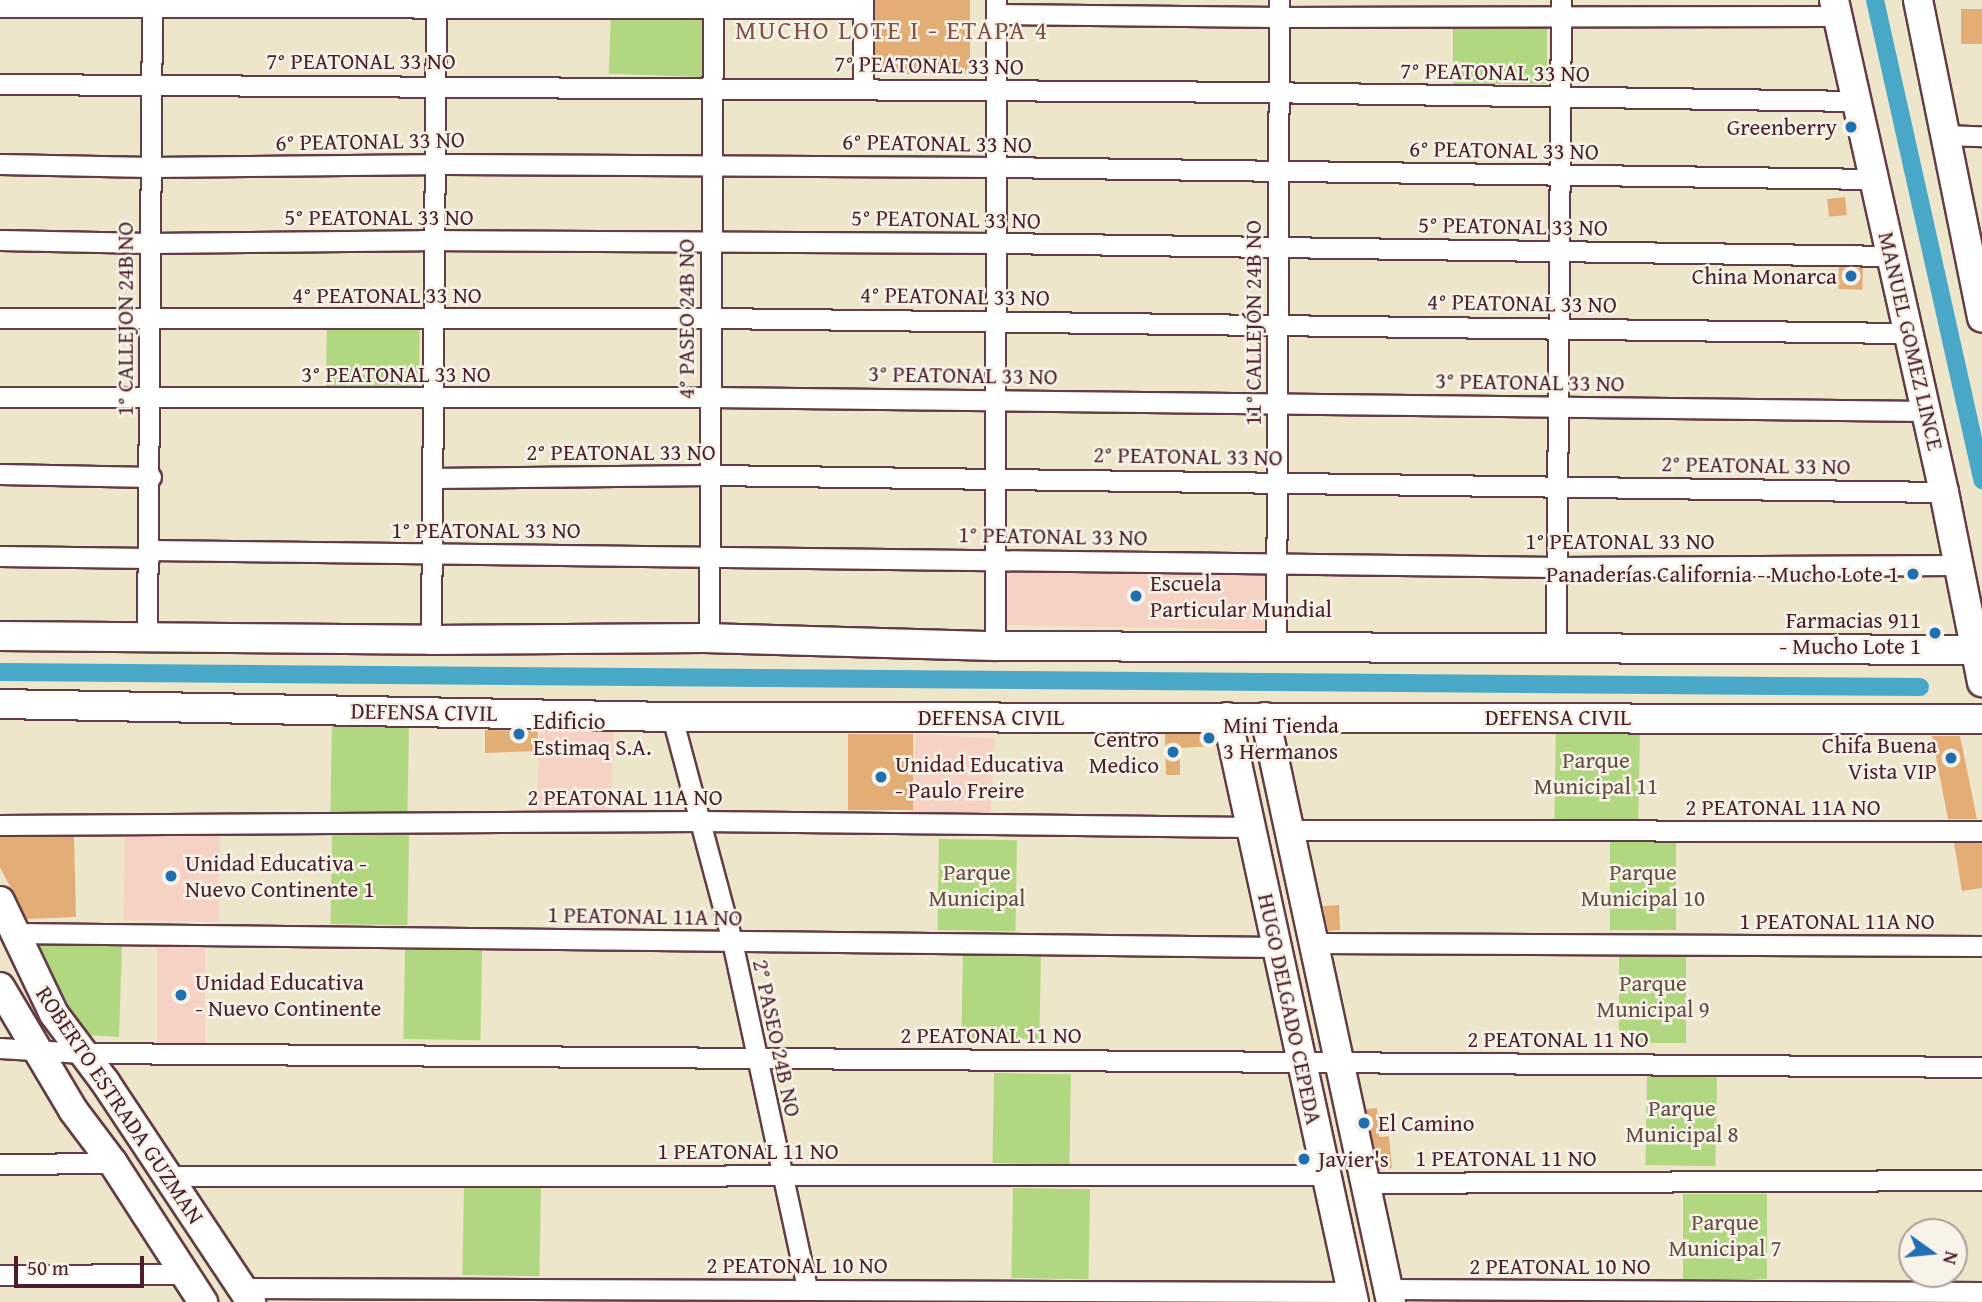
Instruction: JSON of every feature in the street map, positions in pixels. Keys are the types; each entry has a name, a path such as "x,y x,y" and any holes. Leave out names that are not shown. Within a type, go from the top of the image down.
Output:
{"street":[{"path":"1918,0 1982,318"},
{"path":"431,640 436,3"},
{"path":"0,7 436,3 863,4 863,89"},
{"name":"4° PASEO 24B NO","path":"709,638 713,4"},
{"name":"1° CALLEJON 24B NO","path":"147,638 151,477 149,243 152,5"},
{"path":"995,646 998,243 996,7 1836,8"},
{"path":"1556,649 1561,8"},
{"name":"MANUEL GOMEZ LINCE","path":"1836,8 1944,492 1956,565 1979,659"},
{"name":"11° CALLEJÓN 24B NO","path":"1276,647 1278,9"},
{"name":"7° PEATONAL 33 NO","path":"0,84 996,90 1856,101"},
{"path":"1945,135 1982,136"},
{"name":"6° PEATONAL 33 NO","path":"0,164 150,167 435,164 996,167 1874,179"},
{"name":"5° PEATONAL 33 NO","path":"0,240 149,243 435,240 998,243 1892,256"},
{"name":"4° PEATONAL 33 NO","path":"0,318 711,318 1909,333"},
{"name":"3° PEATONAL 33 NO","path":"0,397 710,397 1926,411"},
{"path":"0,474 151,477"},
{"name":"2° PEATONAL 33 NO","path":"432,478 710,475 1944,492"},
{"name":"1° PEATONAL 33 NO","path":"0,556 709,556 1556,567 1956,565"},
{"path":"0,636 431,640 709,638 995,646 1556,649 1979,659"},
{"name":"DEFENSA CIVIL","path":"0,704 672,717 1982,719"},
{"name":"2° PASEO 24B NO","path":"672,717 732,941 780,1175 807,1289"},
{"name":"HUGO DELGADO CEPEDA","path":"1227,717 1353,1297"},
{"name":"HUGO DELGADO CEPEDA","path":"1265,717 1390,1296"},
{"name":"2 PEATONAL 11A NO","path":"0,825 700,821 1251,827"},
{"name":"2 PEATONAL 11A NO","path":"1290,830 1982,831"},
{"name":"ROBERTO ESTRADA GUZMAN","path":"0,901 54,1014 105,1082 247,1295"},
{"name":"1 PEATONAL 11A NO","path":"13,933 1277,947"},
{"name":"1 PEATONAL 11A NO","path":"1314,943 1982,946"},
{"name":"ROBERTO ESTRADA GUZMAN","path":"0,987 73,1110 113,1163 203,1302"},
{"path":"31,1040 47,1034 54,1026 54,1014"},
{"path":"1294,1025 1302,1034 1317,1037 1323,1034 1330,1019"},
{"name":"2 PEATONAL 11 NO","path":"0,1048 31,1040 82,1053 1982,1067"},
{"path":"73,1110 71,1096 75,1085 89,1080 105,1082"},
{"path":"1312,1108 1315,1097 1324,1088 1341,1092 1347,1098"},
{"path":"0,1164 113,1163"},
{"name":"1 PEATONAL 11 NO","path":"169,1176 1326,1175"},
{"name":"1 PEATONAL 11 NO","path":"1366,1183 1982,1180"},
{"path":"0,1275 185,1274"},
{"name":"2 PEATONAL 10 NO","path":"247,1295 807,1289 1353,1297"},
{"name":"2 PEATONAL 10 NO","path":"1390,1296 1982,1292"}],"shaded area":[{"name":"Escuela Particular Mundial","path":"1008,562 1265,566 1264,629 1007,625"},
{"path":"540,718 614,721 611,816 537,813"},
{"name":"Parque Municipal","path":"916,734 995,738 990,823 912,819"},
{"name":"Unidad Educativa - Nuevo Continente 1","path":"125,831 220,833 218,922 123,920"},
{"name":"Unidad Educativa - Nuevo Continente","path":"157,945 205,945 205,1043 157,1043"}],"green space":[{"path":"611,8 705,11 703,77 609,74"},
{"path":"1453,22 1547,22 1547,84 1453,84"},
{"path":"327,323 420,325 419,389 326,387"},
{"path":"332,722 409,723 407,814 330,813"},
{"name":"Parque Municipal 11","path":"1556,726 1640,727 1638,822 1554,821"},
{"path":"332,834 409,835 407,925 330,924"},
{"name":"Parque Municipal","path":"939,839 1017,840 1015,931 937,930"},
{"name":"Parque Municipal 10","path":"1610,840 1676,840 1676,930 1610,930"},
{"path":"31,943 122,944 119,1037 86,1035"},
{"name":"Parque Municipal","path":"963,948 1041,949 1039,1039 961,1038"},
{"path":"405,949 482,950 480,1040 403,1039"},
{"name":"Parque Municipal 9","path":"1619,950 1686,950 1686,1043 1619,1043"},
{"path":"994,1073 1071,1074 1069,1164 992,1163"},
{"name":"Parque Municipal 8","path":"1647,1076 1717,1077 1715,1166 1645,1165"},
{"path":"464,1184 541,1185 539,1276 462,1275"},
{"path":"1013,1188 1090,1189 1088,1279 1011,1278"},
{"name":"Parque Municipal 7","path":"1683,1194 1767,1194 1767,1279 1683,1279"}],"building":[{"path":"875,0 970,0 970,74 875,74"},
{"path":"1961,9 1982,9 1982,44 1961,44"},
{"path":"1845,197 1847,215 1829,217 1827,199"},
{"name":"China Monarca","path":"1839,267 1863,268 1862,290 1838,289"},
{"name":"Edificio Estimaq S.A.","path":"485,730 538,731 537,751 485,753"},
{"name":"Unidad Educativa - Paulo Freire","path":"848,734 913,734 913,810 848,810"},
{"path":"1165,734 1214,734 1215,746 1180,748 1180,775 1166,775"},
{"path":"1932,736 1960,736 1977,819 1948,819"},
{"path":"0,837 74,837 76,917 27,919 0,867"},
{"path":"1954,843 1982,843 1982,888 1962,891"},
{"path":"1339,905 1340,930 1328,931 1323,906"},
{"path":"1377,1108 1379,1137 1389,1136 1392,1168 1379,1170 1366,1109"}],"waterway":[{"path":"1875,0 1982,480"},
{"path":"0,672 1920,687"}],"place":[{"name":"Greenberry","path":"1851,127"},
{"name":"China Monarca","path":"1851,276"},
{"name":"Panaderías California - Mucho Lote 1","path":"1913,574"},
{"name":"Escuela Particular Mundial","path":"1136,596"},
{"name":"Farmacias 911 - Mucho Lote 1","path":"1935,633"},
{"name":"Edificio Estimaq S.A.","path":"519,734"},
{"name":"Mini Tienda 3 Hermanos","path":"1209,738"},
{"name":"Centro Medico","path":"1173,752"},
{"name":"Chifa Buena Vista VIP","path":"1951,758"},
{"name":"Unidad Educativa - Paulo Freire","path":"881,777"},
{"name":"Unidad Educativa - Nuevo Continente 1","path":"171,876"},
{"name":"Unidad Educativa - Nuevo Continente","path":"181,995"},
{"name":"El Camino","path":"1364,1123"},
{"name":"Javier's","path":"1304,1159"}],"district":[{"name":"MUCHO LOTE I - ETAPA 4","path":"892,30"}]}
